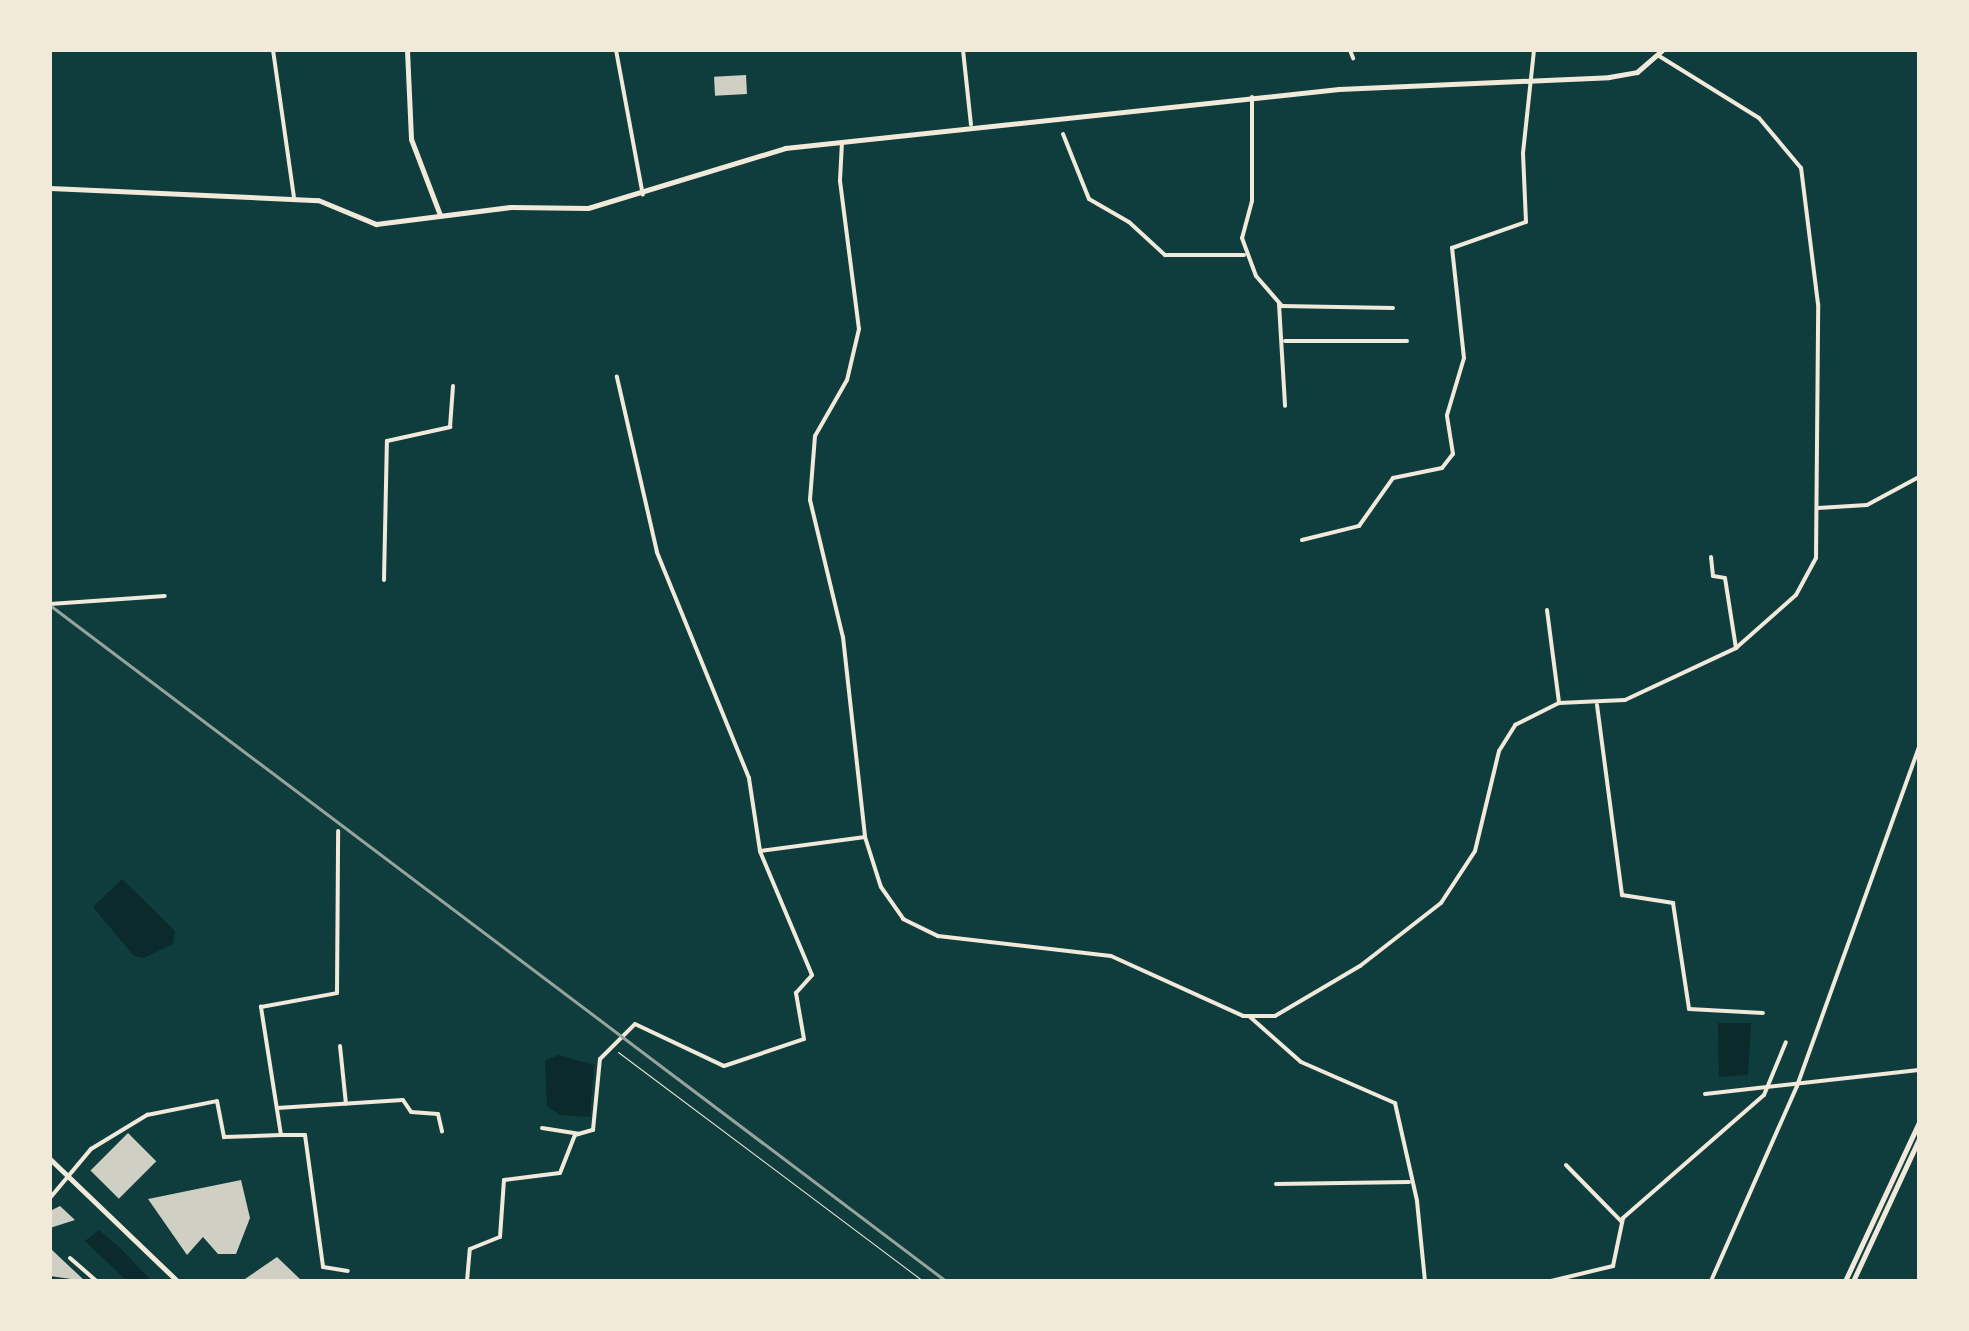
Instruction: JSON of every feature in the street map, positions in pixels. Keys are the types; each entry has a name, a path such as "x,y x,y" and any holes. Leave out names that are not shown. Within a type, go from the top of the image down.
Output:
{"main road":[{"path":"408,50 411,139 440,215"},
{"path":"50,188 294,197 318,200 376,224 440,215 588,208 643,195 730,160 842,141 1252,98 1637,72 1661,53"},
{"path":"1844,1281 1919,1122"},
{"path":"1852,1281 1919,1139"},
{"path":"50,1159 176,1281"}],"street":[{"path":"273,50 294,197"},
{"path":"616,50 643,195"},
{"path":"963,50 971,125"},
{"path":"1350,50 1353,58"},
{"path":"1302,540 1359,526 1393,478 1442,468 1453,454 1447,416 1464,358 1452,248 1526,222 1522,153 1535,80 1534,50"},
{"path":"1249,1016 1289,1012 1442,903 1476,851 1505,737 1559,703 1597,705 1625,700 1736,648 1808,578 1819,543 1818,304 1801,168 1759,118 1661,53"},
{"path":"1252,98 1252,201 1242,238 1244,256 1279,304 1285,342 1284,406"},
{"path":"1063,134 1089,199 1129,222 1165,255 1244,256"},
{"path":"842,141 840,181 858,329 847,380 815,436 810,500 844,638 865,836 881,887 902,919 918,928 1022,949 1111,956 1249,1016 1301,1062 1393,1100 1424,1281"},
{"path":"1279,304 1394,308"},
{"path":"1285,342 1406,341"},
{"path":"466,1281 470,1249 500,1236 504,1180 560,1172 579,1134 596,1124 595,1069 611,1046 640,1024 713,1065 800,1044 796,993 812,975 760,851 749,778 657,552 617,377"},
{"path":"384,580 387,440 450,426 453,386"},
{"path":"1818,508 1866,505 1919,477"},
{"path":"1711,557 1713,576 1725,578 1736,648"},
{"path":"50,604 165,596"},
{"path":"1547,610 1559,703"},
{"path":"1597,705 1622,895 1673,903 1689,1009 1763,1013"},
{"path":"1711,1281 1798,1086 1919,746"},
{"path":"281,1135 261,1007 338,993 338,831"},
{"path":"760,851 865,836"},
{"path":"1551,1281 1613,1266 1622,1222 1770,1088 1786,1042"},
{"path":"340,1046 346,1104"},
{"path":"1706,1094 1919,1070"},
{"path":"277,1108 403,1100 410,1112 438,1114 442,1132"},
{"path":"50,1198 92,1149 147,1114 214,1102 224,1137 305,1135 323,1267 348,1271"},
{"path":"542,1128 579,1134"},
{"path":"1566,1166 1622,1222"},
{"path":"1276,1184 1409,1182"},
{"path":"70,1258 96,1281"}],"path":[{"path":"611,1046 924,1281"}],"water":[{"path":"122,879 175,931 173,944 144,958 134,956 93,907"},
{"path":"1718,1023 1751,1023 1748,1075 1719,1077"},
{"path":"558,1055 594,1065 590,1117 560,1115 547,1106 545,1061"},
{"path":"99,1230 152,1281 127,1281 85,1241"}],"building":[{"path":"746,75 747,94 715,96 714,77"},
{"path":"128,1133 156,1161 119,1199 91,1170"},
{"path":"241,1180 250,1218 236,1254 218,1254 203,1237 187,1255 148,1199"},
{"path":"60,1206 75,1220 50,1228 50,1211"},
{"path":"52,1250 85,1281 50,1276"},
{"path":"277,1257 302,1281 242,1281"}],"railway":[{"path":"50,605 946,1281"}]}
